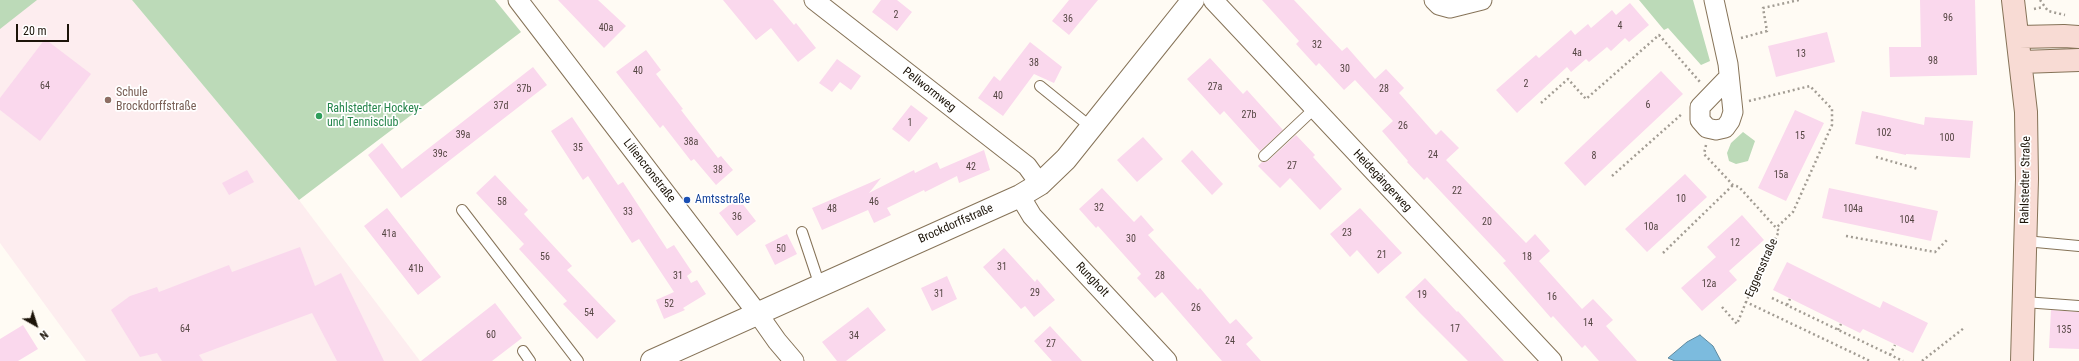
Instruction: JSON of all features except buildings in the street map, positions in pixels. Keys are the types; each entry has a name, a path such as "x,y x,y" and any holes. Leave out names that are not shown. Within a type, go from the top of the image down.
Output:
{"main road":[{"name":"Rahlstedter Straße","path":"2013,0 2022,62 2026,112 2022,361"},
{"path":"2019,37 2079,37"},
{"path":"2022,62 2079,60"}],"street":[{"name":"Liliencronstraße","path":"518,0 758,314 777,341 794,361"},
{"name":"Pellwormweg","path":"814,0 1027,166 1040,184"},
{"name":"Brockdorffstraße","path":"652,361 1020,196 1040,184 1055,171 1092,128 1193,0"},
{"name":"Heidegängerweg","path":"1213,0 1552,361"},
{"path":"1434,0 1439,5 1450,8 1482,0"},
{"path":"1714,0 1724,42 1728,64 1728,78 1733,103 1732,117 1728,125 1720,129 1711,129 1702,123 1699,111 1701,104 1728,78"},
{"name":"Rungholt","path":"1020,196 1032,216 1167,361"}],"lane":[{"path":"1040,86 1092,128"},
{"path":"1264,156 1314,108"},
{"path":"462,210 578,361"},
{"path":"802,232 820,286"},
{"path":"2025,241 2079,246"},
{"path":"2024,302 2079,306"},
{"path":"523,351 530,361"}],"path":[{"path":"1724,42 1767,31 1763,8 1799,0"},
{"path":"2040,0 2043,7 2053,13"},
{"path":"1542,103 1568,79 1586,99 1659,35 1711,94"},
{"path":"1733,103 1749,101 1810,86 1832,109 1832,125 1793,212 1776,228"},
{"path":"1612,176 1683,112 1699,111"},
{"name":"Eggersstraße","path":"1711,129 1704,154 1733,185 1739,187 1779,231 1746,302 1870,361"},
{"path":"1876,157 1918,169"},
{"path":"1662,253 1733,185"},
{"path":"1846,236 1935,252 1947,240"},
{"path":"1772,298 1903,361"},
{"path":"1787,305 1790,299"},
{"path":"1722,307 1737,324 1746,302"},
{"path":"1838,330 1841,324"},
{"path":"1922,361 1964,328"},
{"path":"1890,355 1895,345"}],"shaded area":[{"name":"Schule Brockdorffstraße","path":"0,0 132,0 299,200 420,361 86,361 0,243"}],"green space":[{"path":"0,0 37,0 0,29"},
{"name":"Rahlstedter Hockey- und Tennisclub","path":"132,0 495,0 521,32 299,200"},
{"path":"1639,0 1693,0 1710,61 1701,65 1668,28 1664,30"},
{"path":"1743,132 1755,141 1748,161 1736,164 1729,161 1727,153 1731,143"}],"water":[{"path":"1700,335 1713,346 1721,361 1675,361 1668,358 1687,342"}],"place":[{"name":"Schule Brockdorffstraße","path":"108,100"},
{"name":"Rahlstedter Hockey- und Tennisclub","path":"319,116"},
{"name":"Amtsstraße","path":"687,200"}]}
